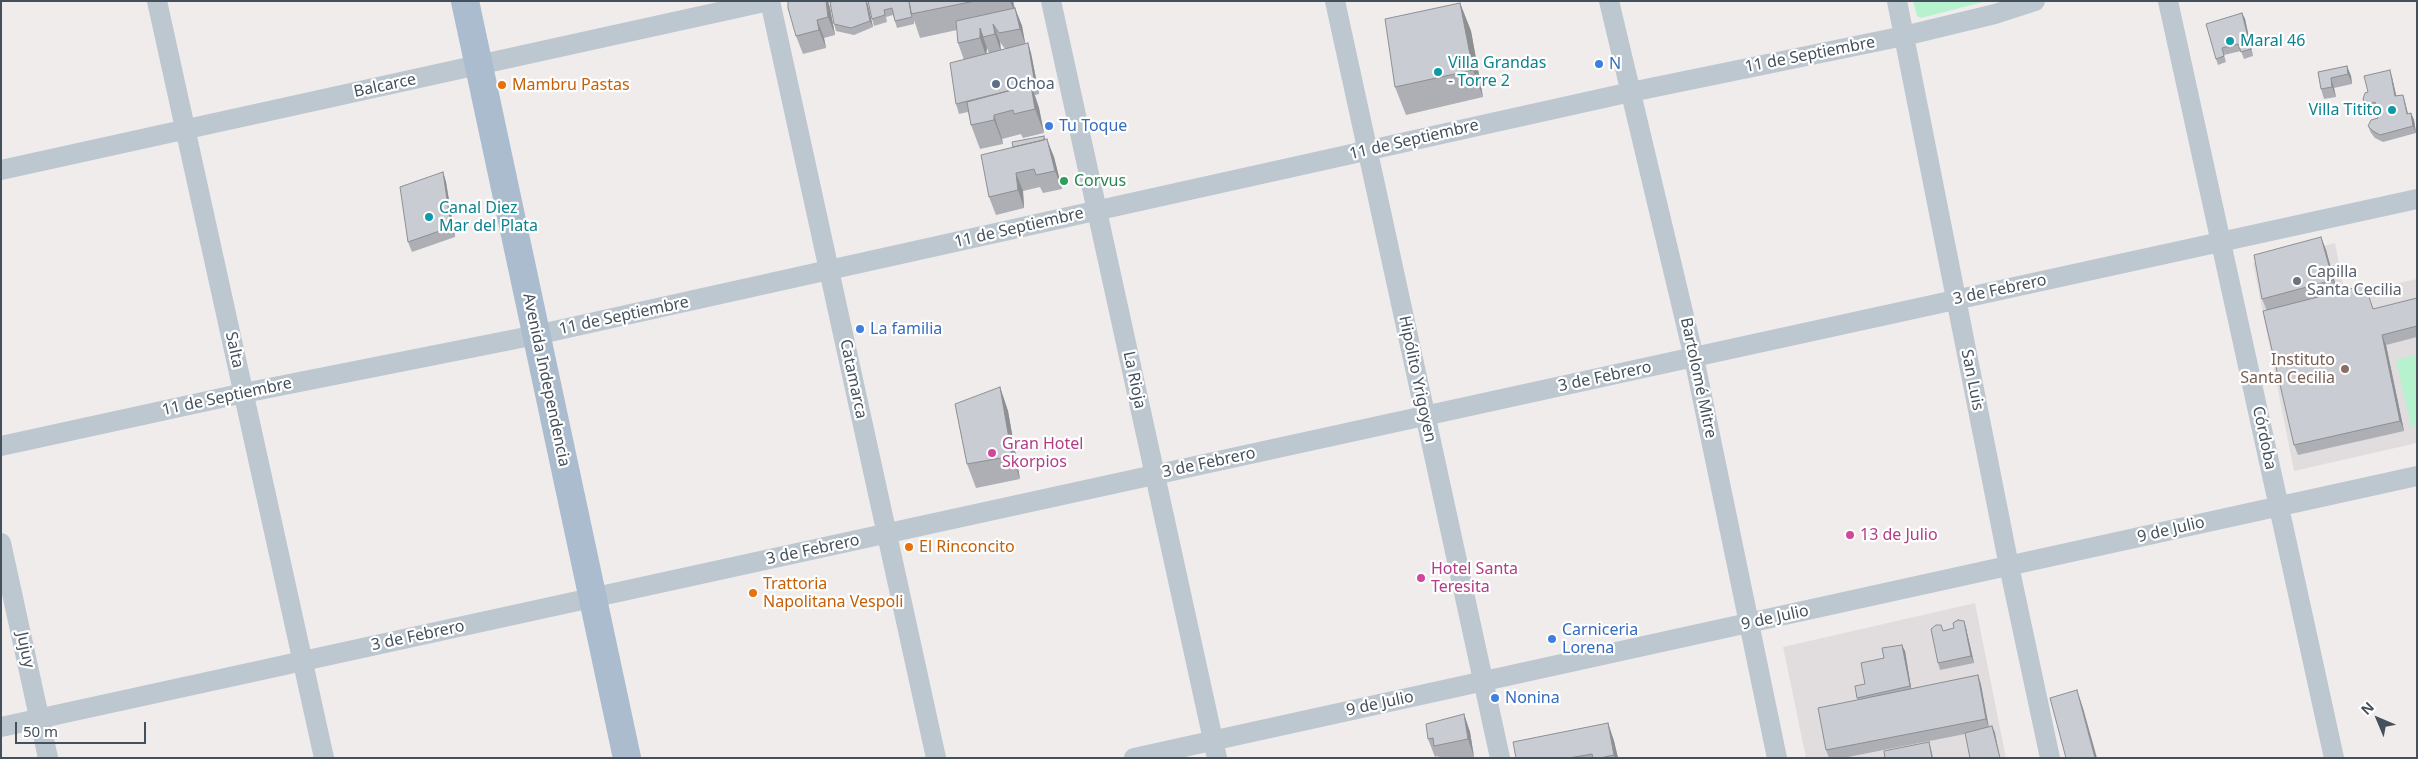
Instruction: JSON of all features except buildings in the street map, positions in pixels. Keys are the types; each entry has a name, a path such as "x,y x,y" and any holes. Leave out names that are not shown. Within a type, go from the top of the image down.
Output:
{"main road":[{"name":"Avenida Independencia","path":"465,1 628,758"}],"street":[{"name":"Salta","path":"157,1 324,758"},
{"name":"Balcarce","path":"1,170 769,1"},
{"name":"Catamarca","path":"769,1 936,758"},
{"name":"La Rioja","path":"1052,1 1215,749"},
{"name":"Hipólito Yrigoyen","path":"1335,1 1500,758"},
{"name":"Bartolomé Mitre","path":"1609,1 1694,358 1777,758"},
{"name":"San Luis","path":"1897,1 2009,566 2050,758"},
{"name":"11 de Septiembre","path":"1,446 244,393 536,334 829,271 1631,92 1904,36 1995,14 2035,1"},
{"name":"Córdoba","path":"2168,1 2334,758"},
{"name":"3 de Febrero","path":"1,727 2417,199"},
{"name":"9 de Julio","path":"1134,758 1215,749 1483,681 2417,476"},
{"name":"Jujuy","path":"1,543 48,758"}],"shaded area":[{"name":"Instituto Santa Cecilia","path":"2335,243 2345,295 2417,279 2417,443 2294,471 2253,263"},
{"path":"1975,603 2006,758 1806,758 1783,647"}],"green space":[{"path":"1913,1 1987,1 1921,18 1917,16"},
{"path":"2417,355 2417,425 2411,427 2396,360"}],"place":[{"name":"Maral 46","path":"2230,41"},
{"name":"N","path":"1599,64"},
{"name":"Villa Grandas - Torre 2","path":"1438,72"},
{"name":"Ochoa","path":"996,84"},
{"name":"Mambru Pastas","path":"502,85"},
{"name":"Villa Titito","path":"2392,110"},
{"name":"Tu Toque","path":"1049,126"},
{"name":"Corvus","path":"1064,181"},
{"name":"Canal Diez Mar del Plata","path":"429,217"},
{"name":"Capilla Santa Cecilia","path":"2297,281"},
{"name":"La familia","path":"860,329"},
{"name":"Instituto Santa Cecilia","path":"2345,369"},
{"name":"Gran Hotel Skorpios","path":"992,453"},
{"name":"13 de Julio","path":"1850,535"},
{"name":"El Rinconcito","path":"909,547"},
{"name":"Hotel Santa Teresita","path":"1421,578"},
{"name":"Trattoria Napolitana Vespoli","path":"753,593"},
{"name":"Carniceria Lorena","path":"1552,639"},
{"name":"Nonina","path":"1495,698"}]}
